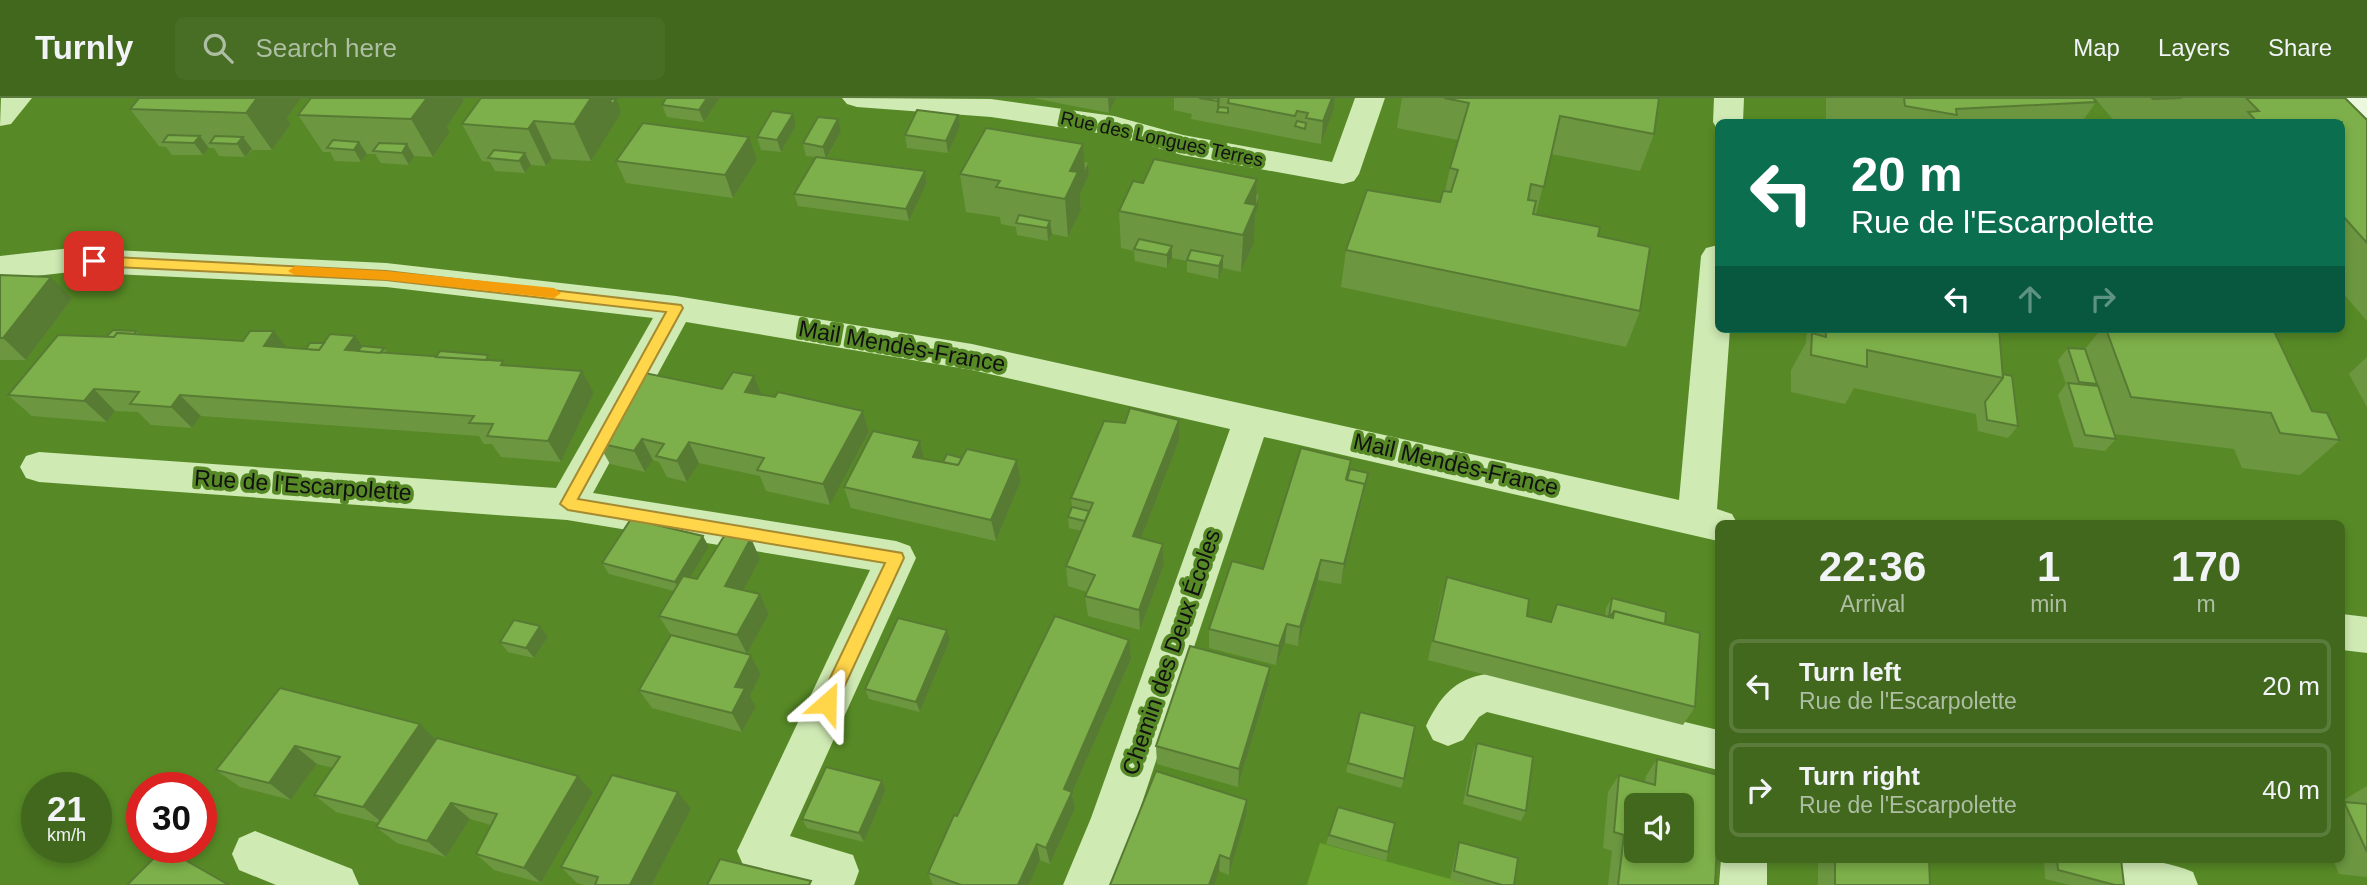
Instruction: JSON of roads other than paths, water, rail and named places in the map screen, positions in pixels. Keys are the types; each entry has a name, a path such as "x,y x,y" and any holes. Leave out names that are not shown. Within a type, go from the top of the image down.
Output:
{"main road":[{"path":"2355,98 2367,109"}],"street":[{"path":"0,117 16,98"},
{"name":"Rue des Longues Terres","path":"857,98 991,108 1089,122 1114,126 1182,145 1343,174 1370,98"},
{"path":"1728,119 1729,98"},
{"name":"Mail Mendès-France","path":"0,243 71,260"},
{"name":"Mail Mendès-France","path":"0,268 71,260 386,275 676,308 972,357 1708,522"},
{"path":"568,504 676,308"},
{"path":"1708,522 1715,333"},
{"name":"Chemin des Deux Écoles","path":"1087,885 1114,818 1252,418"},
{"name":"Rue de l'Escarpolette","path":"39,467 568,504 896,558 760,851 835,871"},
{"path":"2345,632 2367,635"},
{"path":"1448,726 1466,700 1475,694 1487,693 1715,749"},
{"path":"255,854 335,885"},
{"path":"1744,863 1744,885"}],"lane":[{"path":"2133,874 2180,885"}]}
